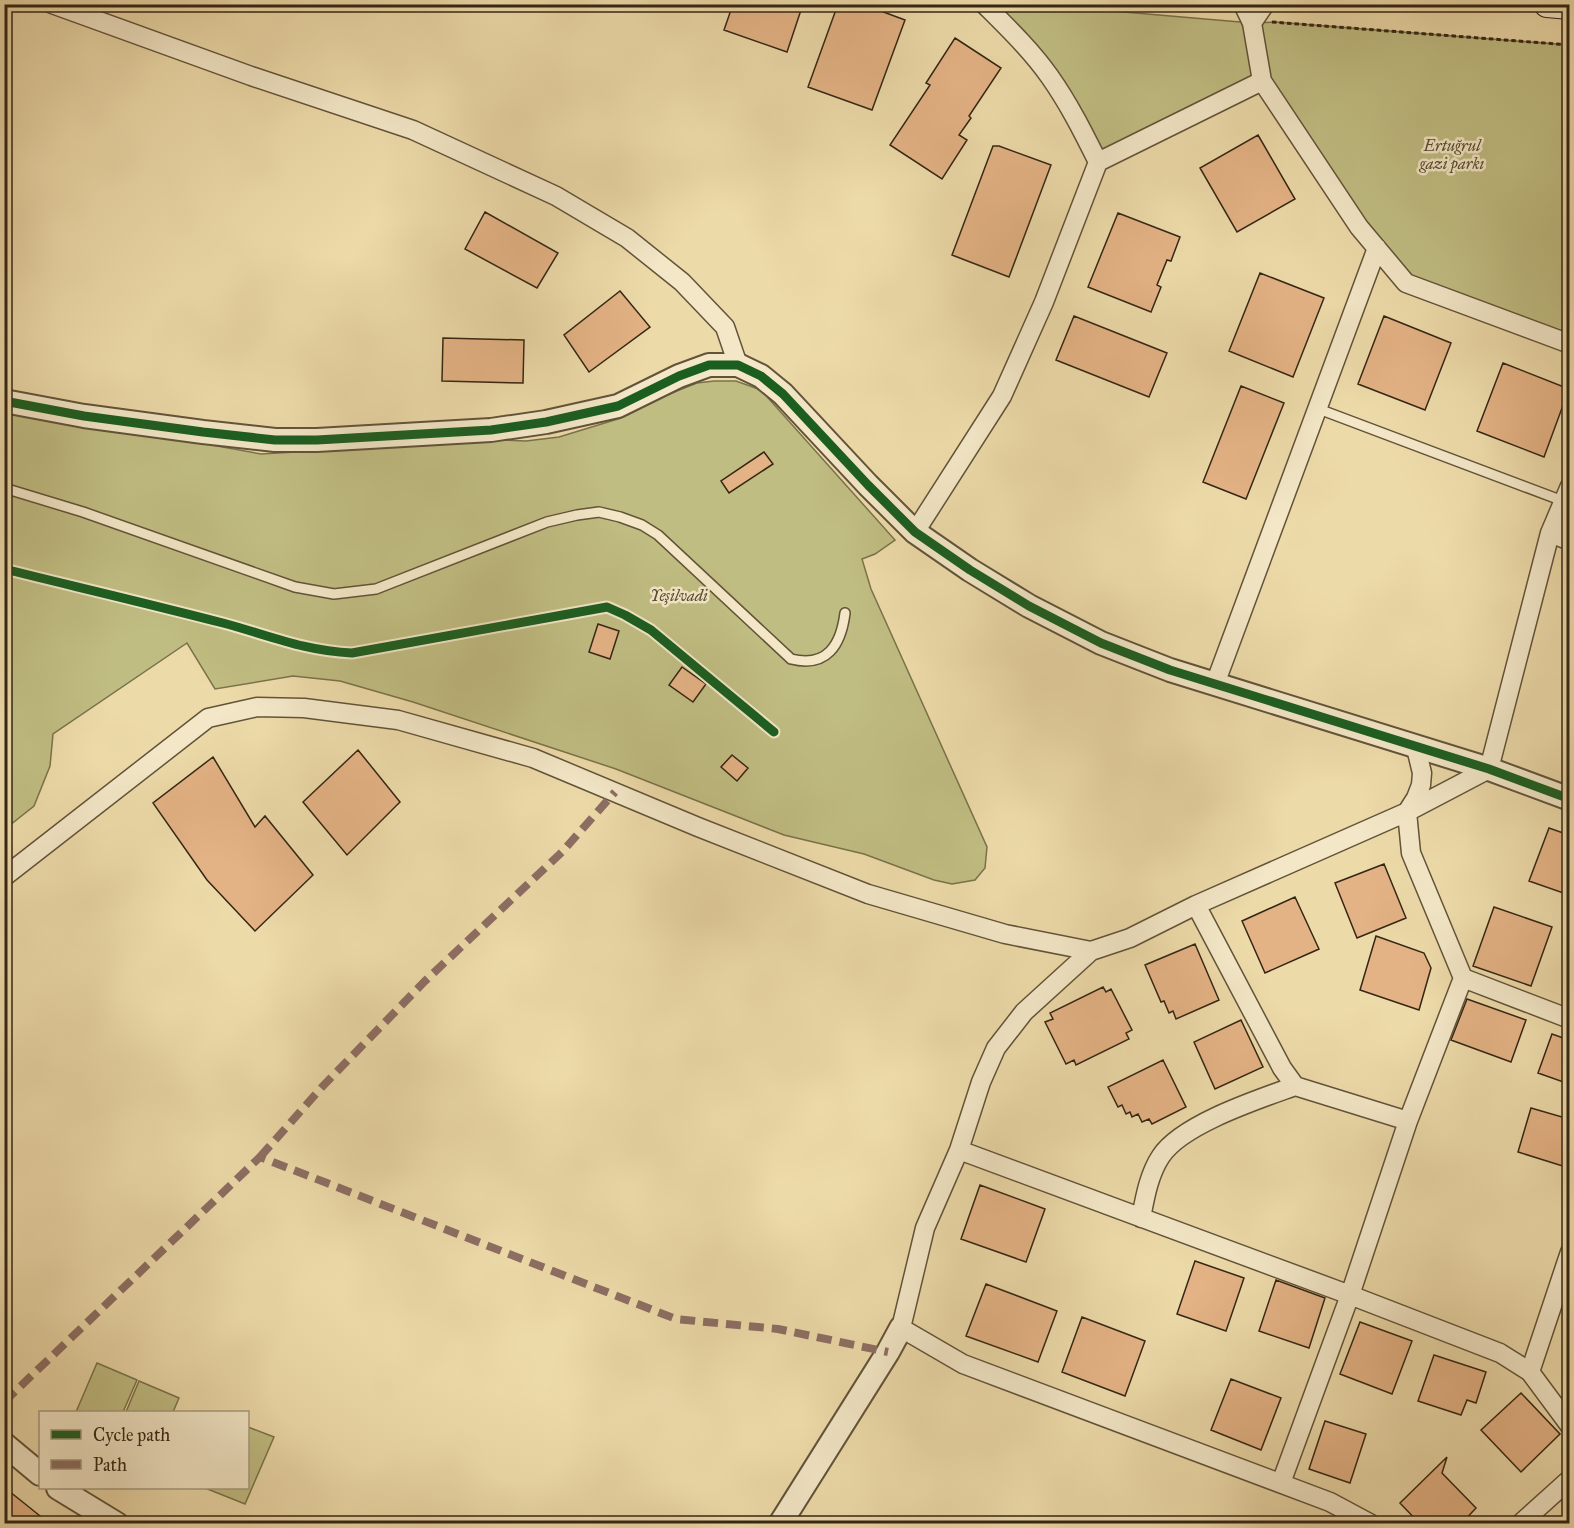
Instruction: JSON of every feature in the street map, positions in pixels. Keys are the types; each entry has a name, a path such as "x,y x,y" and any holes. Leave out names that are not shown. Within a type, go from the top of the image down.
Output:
{"main road":[{"path":"1547,4 1569,6"}],"street":[{"path":"52,4 251,76 413,130 556,196 627,238 682,282 725,327 738,365"},
{"path":"984,4 1016,36 1048,75 1072,111 1098,162"},
{"path":"1243,4 1252,23 1262,81 1359,227 1406,284 1569,344"},
{"path":"1252,23 1265,4"},
{"path":"915,532 1002,396 1044,302 1098,162 1262,81"},
{"path":"1215,684 1377,248"},
{"path":"4,401 84,416 203,432 275,440 317,440 491,430 546,422 618,406 679,376 709,365 738,365 761,376 783,394 915,532 970,570 1029,606 1101,642 1170,670 1489,770 1569,799"},
{"path":"780,1524 901,1328 925,1228 959,1150 981,1082 996,1048 1024,1012 1090,951 1130,938 1196,905 1407,812 1489,770 1550,533 1566,493"},
{"path":"1550,533 1569,541"},
{"path":"4,877 208,718 257,708 304,708 398,720 533,758 708,831 868,894 1005,934 1090,951"},
{"path":"1281,1483 1350,1295 1408,1121 1463,978 1411,853 1407,812 1421,785 1420,760 1416,747"},
{"path":"1196,905 1282,1068 1295,1086 1408,1121"},
{"path":"1463,978 1569,1019"},
{"path":"1141,1218 1149,1184 1161,1156 1180,1138 1209,1121 1295,1086"},
{"path":"959,1150 1500,1353 1530,1372 1569,1426"},
{"path":"1530,1372 1569,1252"},
{"path":"901,1328 963,1364 1330,1502 1371,1524"},
{"path":"4,1444 39,1473"},
{"path":"1520,1524 1569,1479"},
{"path":"60,1489 117,1524"}],"lane":[{"path":"1316,408 1566,493"},
{"path":"4,488 83,512 295,587 334,594 376,589 548,522 578,514 599,512 642,525 658,535 791,659 802,662 815,661 828,655 843,632 845,613"}],"path":[{"path":"1252,23 1275,22 1569,45"}],"green space":[{"name":"Ertuğrul gazi parkı","path":"984,5 1042,5 1252,23 1275,22 1569,45 1569,344 1406,283 1262,81 1098,162 1072,111"},
{"name":"Yeşilvadi","path":"736,381 761,390 895,540 875,554 862,559 871,589 987,847 985,868 975,880 952,884 934,880 864,854 784,835 616,769 413,702 340,681 293,676 215,689 187,643 53,734 50,766 34,806 5,829 5,408 261,454 419,445 477,439 526,441 559,437 621,418 664,396 697,383"},
{"path":"97,1363 137,1380 123,1411 76,1411"},
{"path":"139,1381 179,1398 173,1411 126,1411"},
{"path":"249,1427 274,1437 245,1504 208,1489 249,1489"}],"building":[{"path":"733,4 803,4 787,52 724,30"},
{"path":"838,4 862,4 905,20 872,110 808,87"},
{"path":"955,38 1001,68 969,116 971,118 959,135 967,140 942,179 890,145 930,85 926,83"},
{"path":"1258,135 1295,199 1237,232 1200,168"},
{"path":"993,146 999,146 1051,165 1009,277 952,255"},
{"path":"485,212 558,253 537,288 465,249"},
{"path":"1118,213 1180,237 1171,261 1167,260 1157,285 1161,287 1151,312 1088,287"},
{"path":"1260,273 1324,298 1293,377 1229,351"},
{"path":"620,291 650,327 589,372 564,335"},
{"path":"1074,316 1167,353 1149,397 1056,360"},
{"path":"1384,316 1451,343 1425,410 1358,384"},
{"path":"443,338 524,340 523,383 442,381"},
{"path":"1503,363 1569,389 1544,457 1477,431"},
{"path":"1241,386 1284,403 1246,499 1203,482"},
{"path":"764,452 773,464 729,493 721,481"},
{"path":"598,624 619,631 610,659 589,652"},
{"path":"682,667 706,684 693,702 669,685"},
{"path":"358,750 400,802 347,855 303,802"},
{"path":"732,755 748,768 737,781 721,767"},
{"path":"213,757 255,827 265,816 313,875 255,931 207,880 153,803"},
{"path":"1549,828 1569,835 1569,895 1529,881"},
{"path":"1384,864 1406,918 1357,938 1335,883"},
{"path":"1295,897 1319,949 1265,973 1242,921"},
{"path":"1494,907 1552,927 1531,986 1473,966"},
{"path":"1376,936 1424,953 1431,968 1419,1010 1360,990"},
{"path":"1195,944 1219,1000 1176,1019 1173,1011 1169,1013 1164,1001 1161,1002 1145,965"},
{"path":"1103,987 1106,992 1111,989 1132,1030 1126,1033 1129,1039 1076,1065 1074,1060 1066,1064 1045,1022 1053,1019 1050,1013"},
{"path":"1467,999 1526,1020 1511,1062 1451,1040"},
{"path":"1241,1020 1263,1067 1215,1089 1194,1042"},
{"path":"1552,1034 1569,1040 1569,1084 1538,1073"},
{"path":"1163,1060 1186,1107 1152,1124 1149,1119 1142,1122 1138,1114 1132,1117 1130,1112 1126,1114 1122,1105 1118,1107 1108,1087"},
{"path":"1531,1108 1569,1119 1569,1168 1518,1152"},
{"path":"980,1185 1045,1209 1026,1262 961,1239"},
{"path":"1195,1261 1244,1278 1226,1331 1177,1314"},
{"path":"1276,1280 1325,1298 1309,1348 1259,1331"},
{"path":"986,1284 1057,1311 1038,1362 966,1336"},
{"path":"1082,1317 1145,1341 1125,1396 1062,1372"},
{"path":"1360,1322 1412,1341 1392,1394 1340,1374"},
{"path":"1434,1355 1486,1372 1476,1403 1467,1400 1461,1415 1418,1401"},
{"path":"1231,1379 1281,1398 1261,1450 1211,1430"},
{"path":"1521,1393 1560,1434 1521,1472 1481,1430"},
{"path":"1325,1421 1366,1434 1350,1483 1309,1469"},
{"path":"1447,1457 1442,1473 1476,1508 1461,1524 1420,1524 1400,1503"},
{"path":"4,1487 50,1524 4,1524"}],"marked path":[{"path":"260,1157 322,1087 425,981 562,852 615,792"},
{"path":"4,1402 260,1157 676,1319 778,1329 888,1352"}],"cycle path":[{"path":"4,401 84,416 203,432 275,440 317,440 491,430 546,422 618,406 679,376 709,365 738,365 761,376 783,394 915,532 970,570 1029,606 1101,643 1170,670 1489,769 1570,799"},
{"path":"4,569 223,623 302,646 335,652 352,653 607,607 651,630 774,732"}]}
